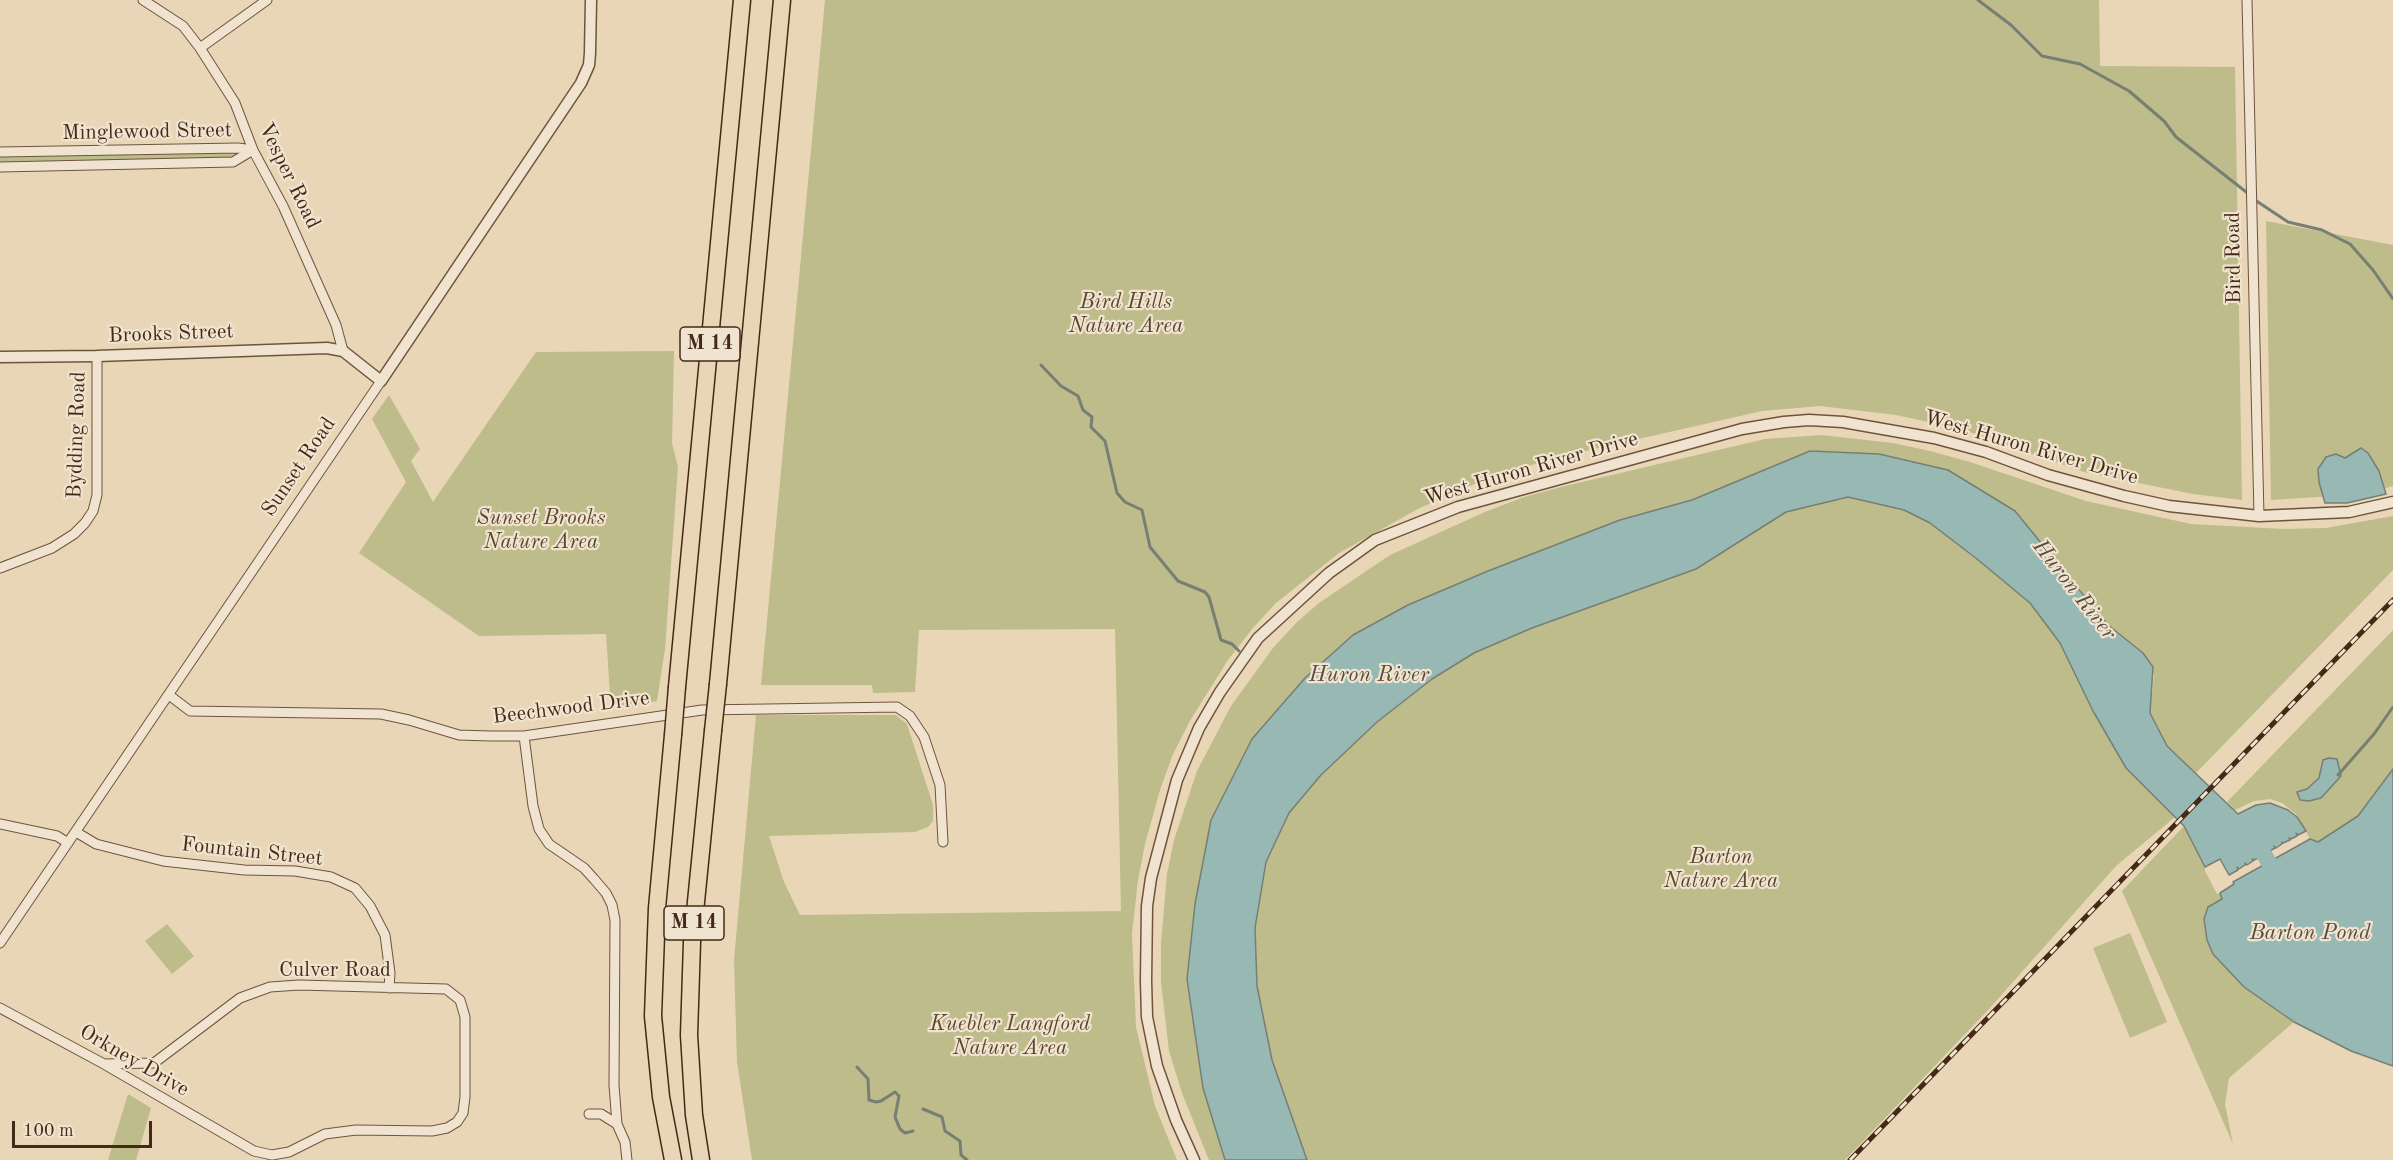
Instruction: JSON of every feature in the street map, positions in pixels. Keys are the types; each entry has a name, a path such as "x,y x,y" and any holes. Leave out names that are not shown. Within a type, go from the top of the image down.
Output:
{"highway":[{"name":"M 14","path":"673,1160 662,1097 653,1016 657,908 742,0"},
{"name":"M 14","path":"700,1160 694,1115 689,1035 692,942 782,0"}],"street":[{"name":"Vesper Road","path":"143,0 183,26 235,103 253,150 283,206 315,276 336,325 343,351"},
{"path":"200,48 267,0"},
{"name":"Sunset Road","path":"0,943 581,83 589,65 591,0"},
{"name":"Bird Road","path":"2247,0 2259,516"},
{"name":"Minglewood Street","path":"0,152 238,148 253,150"},
{"name":"Minglewood Street","path":"0,167 233,162 253,150"},
{"name":"Brooks Street","path":"0,357 97,356 307,348 343,351"},
{"path":"343,351 381,381"},
{"name":"Bydding Road","path":"0,568 59,543 74,534 93,511 97,495 97,356"},
{"name":"West Huron River Drive","path":"1194,1160 1176,1120 1157,1066 1147,1017 1147,906 1166,817 1177,780 1199,728 1220,692 1258,638 1329,573 1375,540 1458,507 1524,488 1742,429 1809,420 1843,422 1935,438 2124,496 2169,506 2259,516 2349,512 2393,502"},
{"name":"Beechwood Drive","path":"169,695 190,711 381,714 459,735 524,736 702,710 897,707 909,716 924,737 940,785 943,842"},
{"path":"524,736 533,807 539,829 549,844 584,868 606,893 612,905 615,920 614,1085 617,1124 625,1142 627,1160"},
{"path":"0,824 57,836 68,843"},
{"name":"Fountain Street","path":"76,832 96,844 162,861 244,870 295,871 332,878 355,888 370,906 385,935 390,973 389,988"},
{"name":"Culver Road","path":"104,1064 154,1064 240,998 270,987 299,985 447,989 460,1000 465,1017"},
{"name":"Orkney Drive","path":"0,1008 104,1064 254,1151 272,1155 289,1152 325,1134 356,1130 432,1131 447,1128 457,1122 463,1113 465,1097 465,1017"},
{"path":"589,1114 601,1114 617,1124"}],"green space":[{"name":"Bird Hills Nature Area","path":"825,0 2099,0 2100,66 2235,67 2242,500 2193,494 2084,472 1961,429 1896,415 1820,406 1762,411 1559,457 1495,476 1457,491 1416,510 1339,553 1276,603 1228,660 1191,719 1173,754 1145,844 1132,934 1136,1027 1155,1106 1177,1160 752,1160 737,1062 734,960 756,715 896,715 907,724 933,805 933,821 928,827 915,832 769,836 784,882 800,915 1121,911 1115,629 919,630 915,692 873,693 872,685 761,685"},
{"path":"240,153 238,158 0,162 0,157"},
{"path":"2266,221 2393,245 2393,486 2364,494 2271,500"},
{"name":"Sunset Brooks Nature Area","path":"674,351 672,443 678,467 665,649 657,701 611,709 606,634 479,636 359,553 406,482 372,419 389,395 420,449 411,461 433,502 536,352"},
{"path":"1821,435 1893,443 1930,451 2086,501 2191,524 2283,529 2326,528 2393,516 2393,570 2196,773 2167,746 2150,713 2154,675 2143,653 2108,625 2066,571 1948,470 1692,500 1620,520 1408,605 1353,635 1305,678 1252,739 1211,820 1195,904 1187,979 1203,1088 1225,1160 1209,1160 1182,1093 1169,1051 1161,982 1161,944 1167,874 1174,840 1197,771 1231,706 1273,648 1297,622 1319,603 1390,555 1485,512 1524,497 1565,486 1765,439"},
{"name":"Barton Nature Area","path":"1848,497 1904,510 1930,523 2030,603 2060,643 2093,711 2126,768 2175,817 2116,866 1989,1009 1845,1160 1307,1160 1272,1060 1257,986 1255,928 1266,862 1289,813 1321,775 1377,722 1432,679 1474,653 1532,628 1696,569 1786,512"},
{"path":"2393,630 2393,769 2358,816 2317,842 2310,839 2296,814 2282,803 2270,799 2254,801 2235,810 2227,802"},
{"path":"2184,826 2217,894 2220,893 2222,898 2205,912 2207,939 2213,954 2244,987 2294,1022 2229,1078 2225,1104 2233,1144 2122,891"},
{"path":"167,924 194,956 172,974 145,941"},
{"path":"2130,933 2167,1022 2130,1038 2093,948"},
{"path":"128,1094 151,1108 136,1160 108,1160"}],"water":[{"path":"2361,448 2368,453 2379,471 2386,494 2347,503 2325,503 2318,469 2326,457 2336,454 2345,458"},
{"name":"Huron River","path":"1810,451 1879,454 1948,470 2015,511 2108,625 2143,653 2153,667 2150,713 2167,746 2238,814 2256,805 2270,803 2288,810 2297,817 2306,831 2298,835 2296,833 2297,836 2282,842 2276,848 2274,846 2275,848 2268,852 2267,850 2247,865 2245,863 2239,869 2237,867 2238,870 2229,875 2220,859 2205,867 2184,826 2126,768 2093,711 2060,643 2030,603 1930,523 1904,510 1848,497 1786,512 1696,569 1532,628 1474,653 1432,679 1377,722 1321,775 1289,813 1266,862 1255,928 1257,986 1272,1060 1307,1160 1225,1160 1203,1088 1187,979 1195,904 1211,820 1252,739 1305,678 1353,635 1408,605 1620,520 1692,500"},
{"path":"2337,759 2341,776 2321,798 2309,801 2300,800 2297,792 2307,789 2319,778 2323,760"},
{"name":"Barton Pond","path":"2393,769 2393,1066 2351,1051 2294,1022 2244,987 2213,954 2207,940 2204,919 2208,907 2222,899 2220,893 2234,884 2233,882 2310,839 2318,842 2358,816"}],"waterway":[{"path":"1978,0 2011,25 2042,56 2080,64 2129,91 2164,121 2176,137 2250,195"},
{"path":"2255,200 2288,222 2322,230 2350,244 2373,270 2393,299"},
{"path":"1041,365 1061,386 1078,396 1083,410 1092,417 1091,427 1105,441 1117,493 1125,502 1142,510 1150,547 1178,581 1205,592 1209,597 1221,640 1232,644 1239,651"},
{"path":"2338,775 2374,734 2393,707"},
{"name":"Huron River","path":"2248,841 2264,854 2269,863 2285,877"},
{"path":"857,1067 868,1079 869,1100 881,1101 895,1092 899,1096 895,1117 900,1129 905,1133 913,1131"},
{"path":"923,1109 942,1117 945,1131 960,1141 961,1155 967,1160"}],"railway":[{"path":"1850,1160 2393,600"}],"park label":[{"name":"Kuebler Langford Nature Area","path":"1010,1036"}]}
